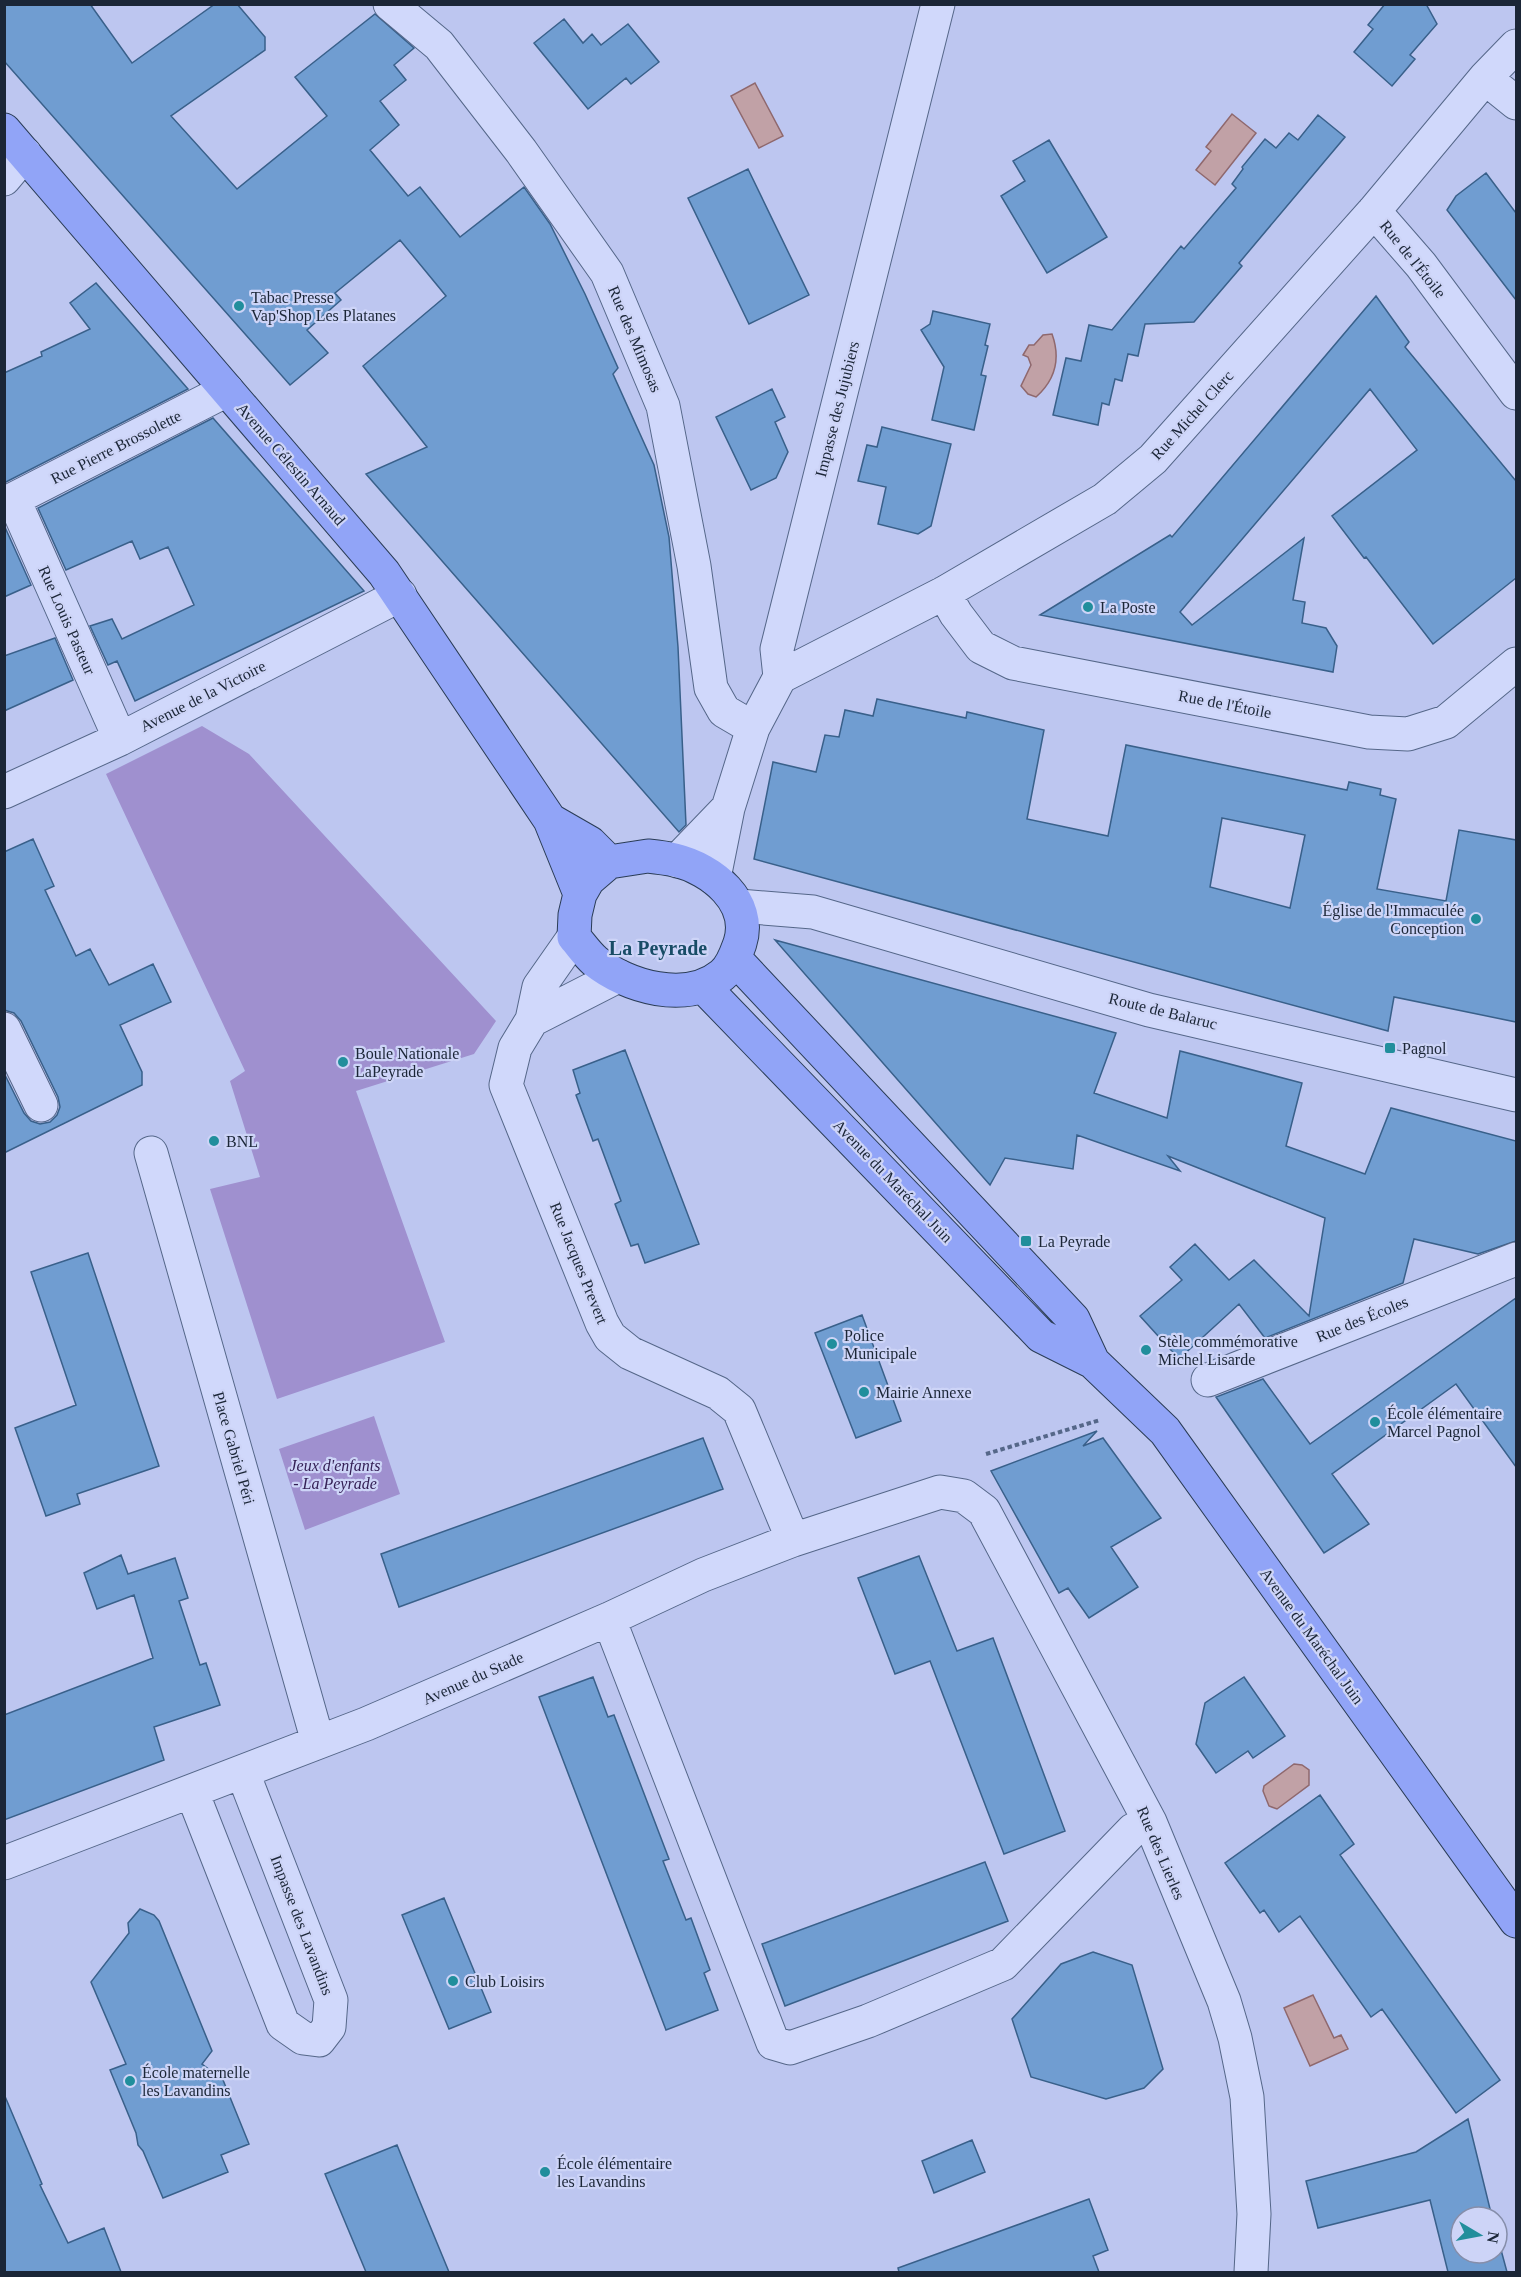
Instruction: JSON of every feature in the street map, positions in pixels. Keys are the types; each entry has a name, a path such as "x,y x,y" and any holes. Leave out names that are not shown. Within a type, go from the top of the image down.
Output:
{"main road":[{"name":"Avenue Célestin Arnaud","path":"4,130 384,573 550,820 580,894"},
{"name":"Avenue Célestin Arnaud","path":"550,820 590,843 609,862"},
{"path":"648,856 677,861 714,878 726,889 739,932 723,974 703,986 678,990 653,988 618,976 594,960 574,937 575,915 580,894 588,880 609,862 648,856"},
{"name":"Avenue du Maréchal Juin","path":"739,932 1073,1319 1093,1362"},
{"name":"Avenue du Maréchal Juin","path":"703,986 1041,1336 1093,1362 1165,1431 1516,1921"}],"street":[{"name":"Rue des Mimosas","path":"390,4 439,45 521,151 607,273 663,406 694,566 711,688 724,711 753,728"},
{"name":"Impasse des Jujubiers","path":"780,677 777,649 938,4"},
{"name":"Rue Michel Clerc","path":"780,677 944,593 1105,499 1153,459 1374,211 1485,78 1516,46"},
{"path":"1485,78 1516,103"},
{"path":"4,179 25,154"},
{"name":"Rue de l'Étoile","path":"1374,211 1421,265 1516,393"},
{"name":"Rue Pierre Brossolette","path":"9,502 227,390"},
{"name":"Rue Louis Pasteur","path":"9,502 120,739"},
{"name":"Rue de l'Étoile","path":"944,593 956,614 981,647 1013,663 1369,732 1408,734 1446,722 1516,664"},
{"name":"Avenue de la Victoire","path":"4,792 120,739 400,595"},
{"path":"714,878 728,808 753,728 780,677"},
{"path":"677,861 728,808"},
{"name":"Route de Balaruc","path":"739,932 813,912 1149,1010 1516,1095"},
{"name":"Rue Jacques Prevert","path":"574,937 539,987 532,1020 515,1048 506,1085 602,1323 610,1337 630,1353 718,1393 739,1410 793,1540"},
{"path":"532,1020 618,976"},
{"path":"4,1029 41,1105"},
{"name":"Place Gabriel Péri","path":"151,1153 318,1742"},
{"name":"Rue des Écoles","path":"1208,1380 1516,1259"},
{"name":"Avenue du Stade","path":"4,1863 377,1720 609,1619 703,1575 793,1540 940,1492"},
{"name":"Rue des Lierles","path":"940,1492 964,1496 984,1511 1150,1822 1224,2001 1235,2038 1247,2097 1254,2214 1251,2272"},
{"path":"609,1619 773,2043 790,2048 868,2021 1003,1964 1132,1830 1150,1822"},
{"name":"Impasse des Lavandins","path":"192,1792 283,2024 303,2038 319,2040 329,2027 331,2000 243,1773"}],"path":[{"path":"986,1454 1104,1420"}],"green space":[{"name":"Boule Nationale LaPeyrade","path":"202,726 249,754 496,1021 474,1054 356,1091 445,1342 277,1399 210,1189 260,1177 230,1081 245,1071 106,774"},
{"name":"Jeux d'enfants - La Peyrade","path":"374,1416 400,1494 305,1530 279,1449"}],"shaded area":[{"path":"755,83 783,136 759,148 731,96"},
{"path":"1232,114 1256,133 1215,185 1196,170 1211,151 1206,147"},
{"path":"1052,334 1056,352 1055,368 1048,384 1036,397 1028,394 1021,386 1031,365 1028,357 1023,355 1029,345 1034,345 1043,335"},
{"path":"1294,1764 1302,1765 1309,1770 1309,1785 1277,1809 1269,1806 1263,1791 1264,1786"},
{"path":"1313,1995 1334,2038 1341,2035 1348,2049 1310,2066 1284,2008"}],"building":[{"path":"4,4 90,4 132,63 215,4 237,4 265,37 265,50 171,116 237,189 327,116 295,77 375,14 414,48 394,65 406,80 380,101 399,125 370,150 408,196 420,187 460,237 524,187 550,224 585,294 618,368 613,374 654,465 669,537 678,647 686,825 679,832 366,474 427,447 363,366 446,296 400,240 335,293 341,300 307,330 328,353 290,385 4,61"},
{"path":"1385,4 1426,4 1437,24 1410,55 1415,59 1392,86 1354,52 1373,29 1368,25"},
{"path":"564,19 583,43 592,34 601,45 628,24 659,62 631,84 626,78 588,109 534,43"},
{"path":"1318,115 1345,137 1239,263 1242,266 1194,322 1145,324 1138,356 1128,354 1122,381 1115,379 1109,405 1102,403 1098,425 1053,415 1066,358 1081,361 1089,325 1112,330 1181,246 1184,249 1236,188 1232,184 1243,169 1242,167 1265,139 1276,148 1289,133 1298,140"},
{"path":"1049,140 1107,237 1047,273 1001,196 1025,181 1013,161"},
{"path":"748,169 809,295 749,324 688,198"},
{"path":"1486,173 1516,213 1516,300 1447,210 1456,196"},
{"path":"96,283 188,389 4,483 4,373 42,356 41,352 90,329 70,303"},
{"path":"1376,296 1409,342 1405,347 1516,481 1516,578 1433,644 1366,557 1364,558 1332,516 1417,450 1370,389 1180,612 1192,625 1304,538 1293,600 1305,602 1302,623 1326,628 1337,646 1333,672 1040,615 1170,535 1172,537"},
{"path":"933,311 990,324 985,345 988,346 981,375 986,376 974,430 932,420 944,367 921,330 930,324"},
{"path":"772,389 785,417 775,422 788,452 776,478 751,490 716,417"},
{"path":"213,418 364,591 135,701 117,661 108,665 90,626 112,619 122,639 194,605 168,547 140,559 132,541 66,570 38,508"},
{"path":"882,427 951,444 931,526 918,534 878,524 886,487 858,481 867,445 877,447"},
{"path":"4,525 31,585 4,597"},
{"path":"55,638 73,680 4,711 4,656"},
{"path":"877,699 966,718 967,712 1044,730 1027,819 1108,836 1126,745 1347,790 1349,782 1381,789 1380,795 1396,799 1377,889 1446,901 1459,830 1516,840 1516,1022 1394,997 1388,1031 754,859 773,762 816,772 825,735 839,737 845,710 873,716","holes":["1222,818 1305,835 1290,908 1210,887"]},
{"path":"33,839 54,886 45,890 76,956 90,949 109,985 153,964 171,1002 120,1025 142,1072 142,1085 4,1153 4,1073 24,1113 31,1121 40,1124 50,1122 57,1115 60,1107 58,1097 21,1021 14,1013 4,1010 4,852"},
{"path":"775,940 1116,1033 1094,1093 1167,1118 1180,1051 1302,1083 1286,1146 1365,1174 1391,1108 1516,1141 1516,1241 1478,1254 1414,1239 1403,1283 1265,1338 1239,1304 1179,1359 1140,1316 1182,1280 1170,1267 1195,1244 1229,1280 1254,1260 1309,1316 1325,1218 1168,1156 1180,1171 1077,1135 1073,1169 1005,1158 990,1185"},
{"path":"625,1050 699,1244 645,1263 638,1244 631,1246 615,1204 621,1201 598,1139 593,1141 576,1095 580,1093 573,1070"},
{"path":"88,1253 159,1466 77,1494 80,1504 46,1516 15,1428 76,1405 31,1272"},
{"path":"1516,1298 1516,1467 1456,1384 1332,1474 1369,1524 1324,1553 1216,1397 1263,1379 1310,1444"},
{"name":"Mairie Annexe","path":"862,1315 901,1421 856,1438 815,1333"},
{"path":"1097,1431 1083,1446 1103,1438 1161,1518 1111,1547 1138,1587 1089,1618 1068,1588 1059,1593 991,1471"},
{"path":"703,1438 723,1489 399,1607 381,1554"},
{"path":"121,1555 128,1574 175,1558 188,1598 179,1601 200,1665 206,1663 220,1705 154,1727 164,1760 4,1820 4,1715 153,1658 134,1595 97,1609 84,1573"},
{"path":"919,1556 957,1651 993,1638 1065,1831 1004,1854 930,1661 895,1674 858,1578"},
{"path":"593,1677 608,1717 614,1715 669,1859 663,1861 686,1920 691,1918 710,1970 704,1973 718,2010 666,2030 539,1697"},
{"path":"1244,1677 1285,1736 1253,1758 1248,1751 1216,1773 1196,1744 1205,1703"},
{"path":"1320,1795 1354,1844 1340,1855 1500,2080 1456,2113 1382,2009 1371,2017 1300,1916 1279,1932 1264,1910 1260,1913 1225,1863"},
{"path":"985,1862 1008,1921 785,2006 762,1944"},
{"path":"444,1898 491,2012 449,2029 402,1915"},
{"path":"140,1909 154,1915 159,1921 212,2051 202,2064 223,2080 249,2144 221,2155 228,2172 163,2198 143,2151 138,2145 136,2133 110,2070 126,2064 91,1982 129,1933 128,1923"},
{"path":"1093,1952 1132,1965 1163,2069 1144,2088 1106,2099 1031,2077 1012,2019 1061,1964"},
{"path":"4,2094 42,2184 40,2185 68,2243 104,2228 121,2272 4,2272"},
{"path":"1468,2119 1489,2205 1449,2205 1449,2265 1505,2265 1507,2272 1448,2272 1430,2200 1318,2228 1306,2181 1416,2152"},
{"path":"972,2140 985,2172 934,2193 922,2161"},
{"path":"397,2145 449,2272 366,2272 325,2174"},
{"path":"1089,2199 1108,2250 1093,2256 1099,2272 899,2272 898,2268"}],"place":[{"name":"Tabac Presse Vap'Shop Les Platanes","path":"239,306"},
{"name":"La Poste","path":"1088,607"},
{"name":"Église de l'Immaculée Conception","path":"1476,919"},
{"name":"Pagnol","path":"1390,1048"},
{"name":"Boule Nationale LaPeyrade","path":"343,1062"},
{"name":"BNL","path":"214,1141"},
{"name":"La Peyrade","path":"1026,1241"},
{"name":"Police Municipale","path":"832,1344"},
{"name":"Stèle commémorative Michel Lisarde","path":"1146,1350"},
{"name":"Mairie Annexe","path":"864,1392"},
{"name":"École élémentaire Marcel Pagnol","path":"1375,1422"},
{"name":"Club Loisirs","path":"453,1981"},
{"name":"École maternelle les Lavandins","path":"130,2081"},
{"name":"École élémentaire les Lavandins","path":"545,2172"}],"district":[{"name":"La Peyrade","path":"658,948"}]}
